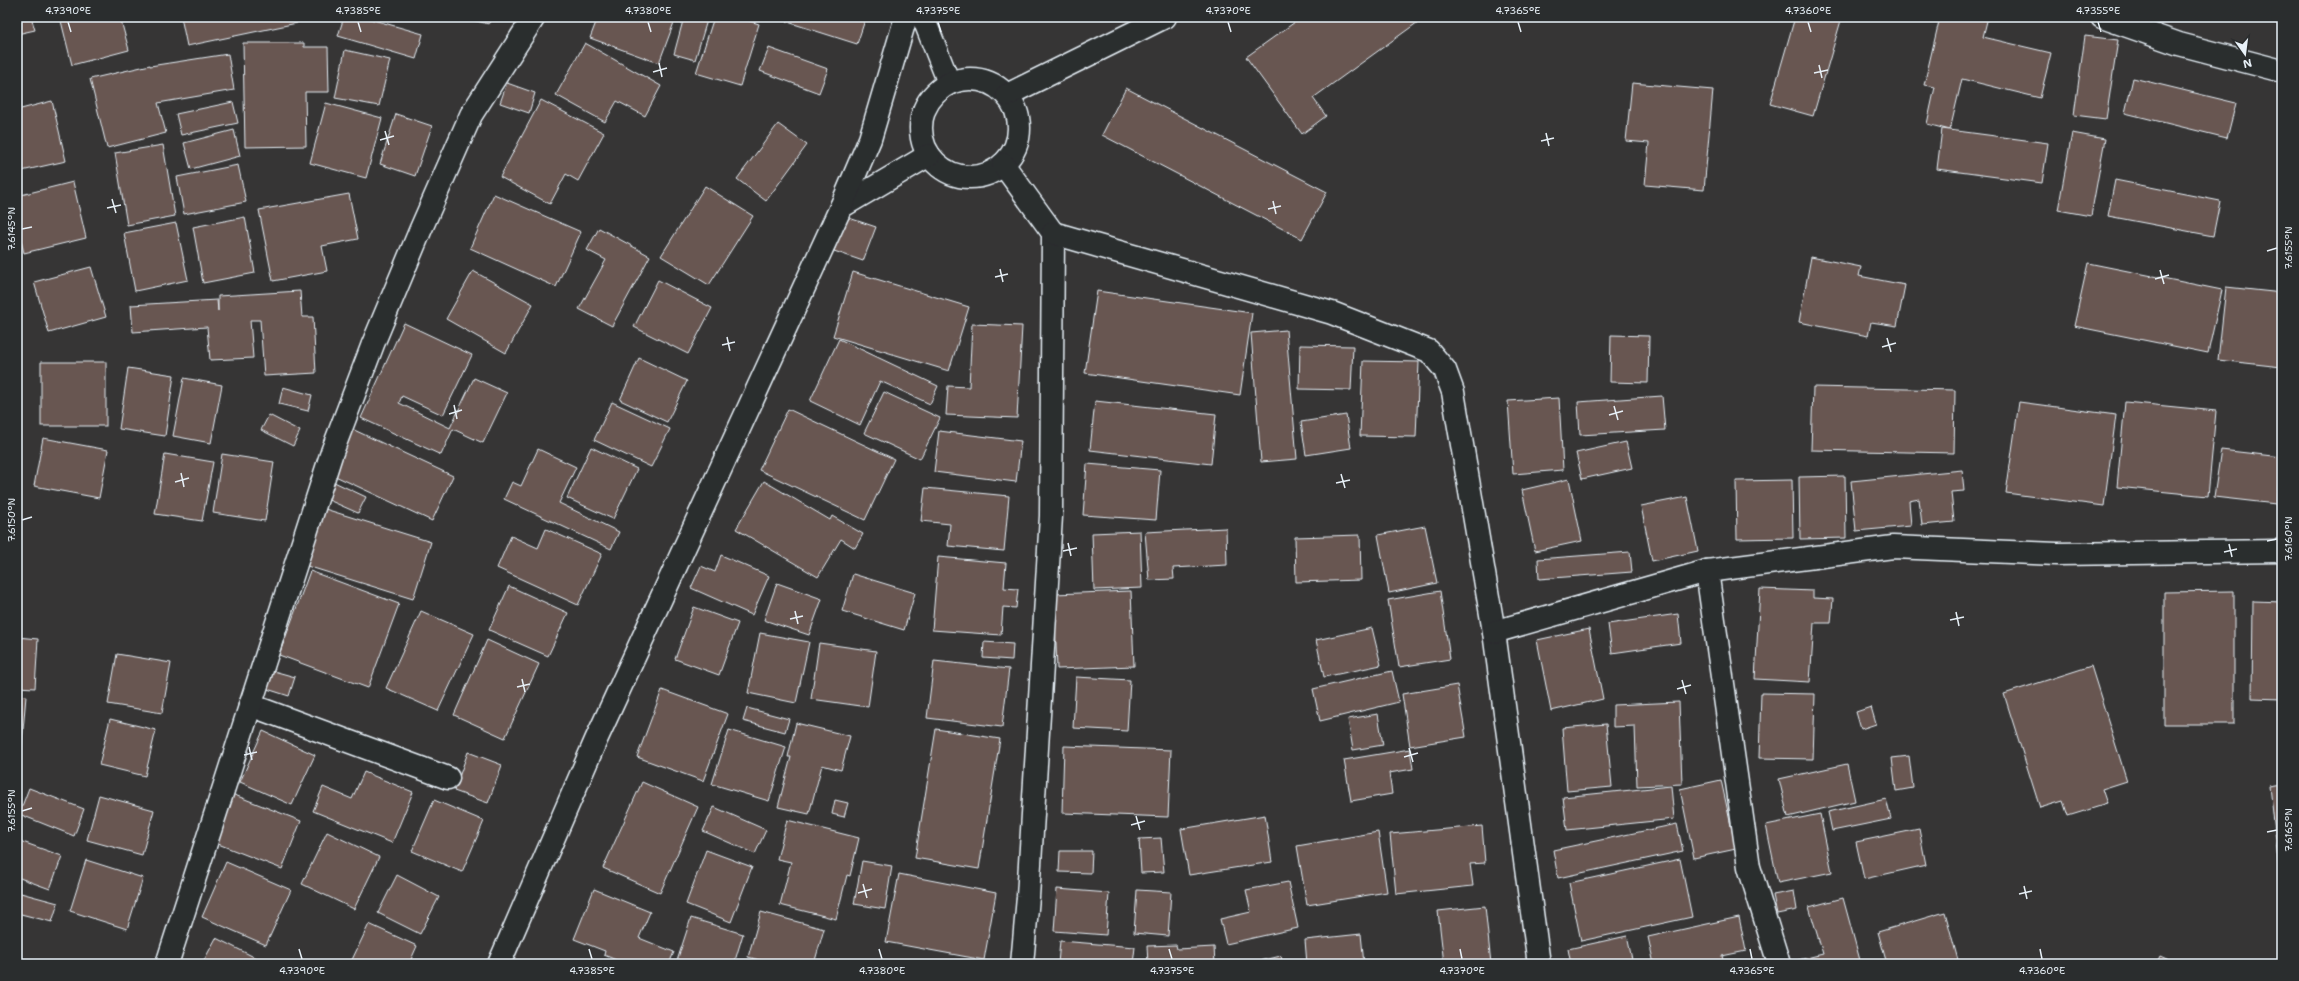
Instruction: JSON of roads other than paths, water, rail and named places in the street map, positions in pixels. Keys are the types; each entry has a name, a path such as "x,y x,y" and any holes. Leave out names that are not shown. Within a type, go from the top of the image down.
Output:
{"street":[{"path":"167,964 332,452 420,230 471,115 534,17"},
{"path":"499,964 596,740 841,207 870,139 906,17"},
{"path":"923,17 949,83"},
{"path":"1007,95 1165,17"},
{"path":"2102,17 2179,44 2282,71"},
{"path":"964,78 980,79 995,85 1007,95 1019,117 1017,143 1003,164 991,172 978,176 964,176 950,173 939,166 929,155 922,140 921,123 929,102 936,93 949,83 964,78"},
{"path":"841,207 929,155"},
{"path":"1003,164 1053,233 1051,516 1028,897 1022,964"},
{"path":"1053,233 1332,313 1429,351 1445,370 1453,392 1494,632 1539,964"},
{"path":"1494,632 1707,571 1893,547 2057,554 2282,551"},
{"path":"1707,571 1749,867 1779,964"},
{"path":"250,705 448,778"}]}
